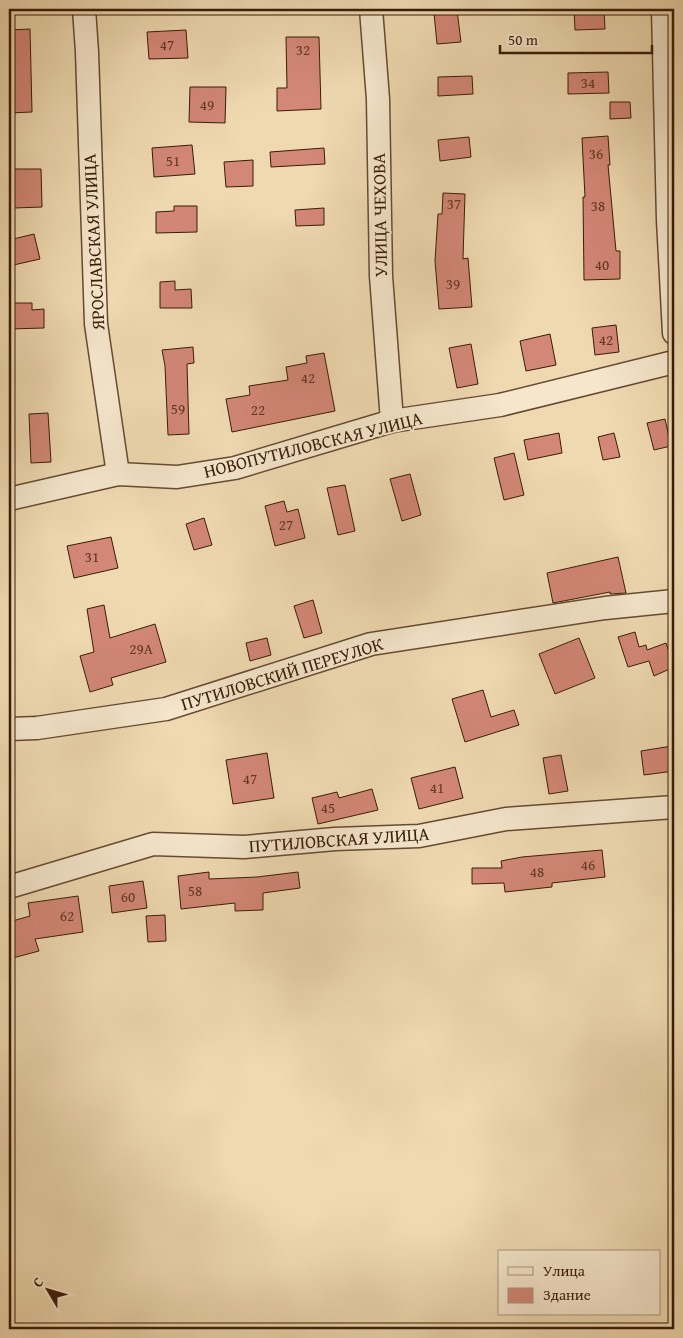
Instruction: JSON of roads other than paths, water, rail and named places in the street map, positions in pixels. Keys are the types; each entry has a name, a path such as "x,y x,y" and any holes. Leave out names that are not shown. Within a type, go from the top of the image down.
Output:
{"street":[{"name":"ЯРОСЛАВСКАЯ УЛИЦА","path":"84,9 96,324 118,474"},
{"name":"УЛИЦА ЧЕХОВА","path":"371,9 378,99 381,276 392,422"},
{"path":"663,9 668,220 674,333"},
{"name":"НОВОПУТИЛОВСКАЯ УЛИЦА","path":"9,500 118,474 177,477 235,468 392,422 500,405 674,362"},
{"name":"ПУТИЛОВСКИЙ ПЕРЕУЛОК","path":"9,729 37,728 166,709 371,644 576,612 674,601"},
{"name":"ПУТИЛОВСКАЯ УЛИЦА","path":"9,887 153,844 244,847 335,839 419,836 506,819 674,807"}]}
